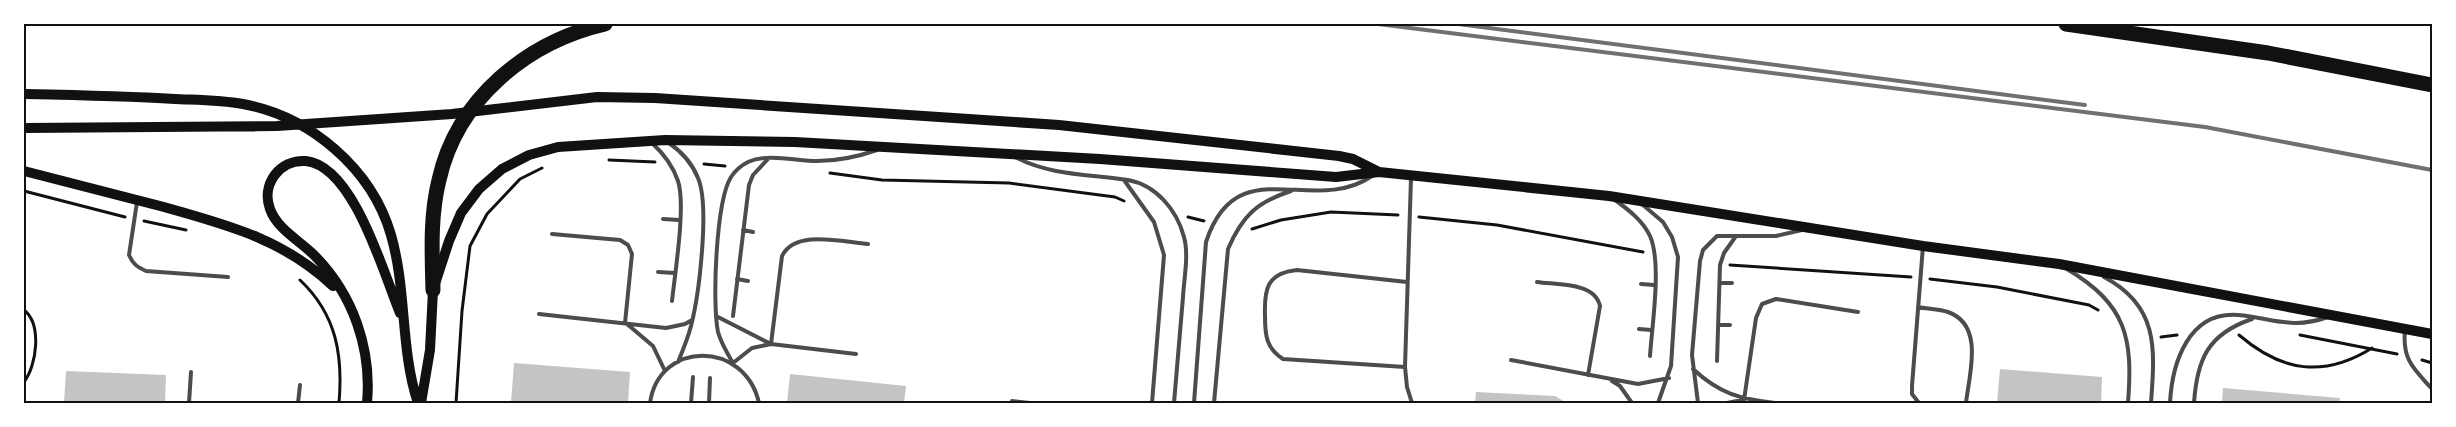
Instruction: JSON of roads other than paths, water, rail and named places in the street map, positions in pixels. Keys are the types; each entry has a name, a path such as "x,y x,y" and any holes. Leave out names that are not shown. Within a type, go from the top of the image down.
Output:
{"highway":[{"path":"434,290 432,240 438,181 448,149 470,113 505,72 523,58 564,36 605,24"},
{"path":"2066,24 2268,53 2432,85"}],"main road":[{"path":"24,94 164,98 243,104 276,113 307,128 335,149 353,167 378,203 391,234 405,324 407,353 420,403"},
{"path":"24,128 189,128 364,122 597,98 713,101 1059,125 1339,156 1360,162 1379,172"},
{"path":"420,403 430,350 434,290 449,241 461,213 479,189 502,169 529,155 558,148 665,140 795,142 886,147 1336,177 1379,172 1609,196 1923,246 2059,264 2432,334"},
{"path":"367,403 369,385 366,352 347,298 329,272 314,255 287,232 270,211 268,195 272,178 279,170 289,164 300,161 311,162 322,166 344,189 368,229 405,324"},
{"path":"24,171 138,200 256,235 305,262 347,298"}],"lane":[{"path":"665,140 690,162 698,178 703,196 704,214 697,290 692,319 678,362"},
{"path":"651,142 671,164 679,183 681,202 672,301"},
{"path":"759,403 756,390 747,375 733,363 724,349 718,333 716,316 722,202 732,176 740,167 748,162 768,159 840,159 886,147"},
{"path":"1011,154 1045,170 1063,174 1124,180 1143,186 1156,193 1175,214 1184,238 1186,263 1174,403"},
{"path":"733,316 749,185 753,175 768,159"},
{"path":"1194,403 1206,242 1212,223 1223,209 1238,197 1255,189 1332,192 1364,182 1379,172"},
{"path":"1411,175 1405,367 1407,387 1412,403"},
{"path":"1124,180 1146,208 1154,222 1164,255 1152,403"},
{"path":"1214,403 1228,249 1236,230 1251,211 1270,197 1293,190"},
{"path":"1609,196 1640,220 1650,236 1655,254 1650,356"},
{"path":"138,200 129,247 132,263 146,271 228,277"},
{"path":"1634,200 1650,209 1662,222 1672,237 1678,257 1673,354 1668,378 1658,403"},
{"path":"663,219 679,220"},
{"path":"1698,403 1693,370 1695,317 1700,261 1703,250 1717,236 1776,236 1807,228"},
{"path":"743,230 753,232"},
{"path":"552,234 620,240 628,245 632,254 625,323"},
{"path":"1717,361 1720,265 1724,253 1736,236"},
{"path":"772,344 782,256 786,248 802,240 868,244"},
{"path":"1919,403 1912,394 1912,386 1923,246"},
{"path":"2059,264 2084,279 2104,297 2120,319 2129,345 2131,365 2128,403"},
{"path":"2080,269 2105,277 2127,292 2143,313 2153,338 2151,403"},
{"path":"1405,367 1283,359 1274,353 1268,345 1265,334 1264,295 1268,285 1276,276 1286,271 1297,270 1407,282"},
{"path":"658,272 675,273"},
{"path":"737,279 748,281"},
{"path":"1536,282 1588,289 1599,299 1600,306 1588,374"},
{"path":"1720,283 1732,283"},
{"path":"1641,284 1654,285"},
{"path":"1744,400 1756,318 1762,304 1776,299 1858,312"},
{"path":"1918,308 1948,312 1965,325 1970,334 1972,345 1966,403"},
{"path":"539,314 666,328 684,324 692,319"},
{"path":"2170,403 2174,368 2181,350 2191,334 2204,323 2220,316 2238,315 2254,319 2298,324 2334,315"},
{"path":"716,316 772,344"},
{"path":"2194,403 2196,379 2202,360 2211,343 2224,332 2254,319"},
{"path":"625,323 653,346 665,371"},
{"path":"1718,325 1730,325"},
{"path":"2405,328 2404,344 2407,356 2418,374 2432,390"},
{"path":"1639,329 1651,330"},
{"path":"733,363 752,348 772,344 856,354"},
{"path":"650,403 656,382 665,371 678,362 696,356 715,356 733,363"},
{"path":"1511,360 1638,384 1668,378"},
{"path":"1693,370 1716,387 1744,400"},
{"path":"189,403 191,372"},
{"path":"691,403 693,377"},
{"path":"709,403 710,378"},
{"path":"1608,378 1620,386 1632,403"},
{"path":"298,403 300,385"},
{"path":"1726,403 1744,400 1775,403"},
{"path":"1012,401 1030,403"}],"railway":[{"path":"1378,24 2205,127 2432,170"},
{"path":"1458,24 2085,105"}]}
